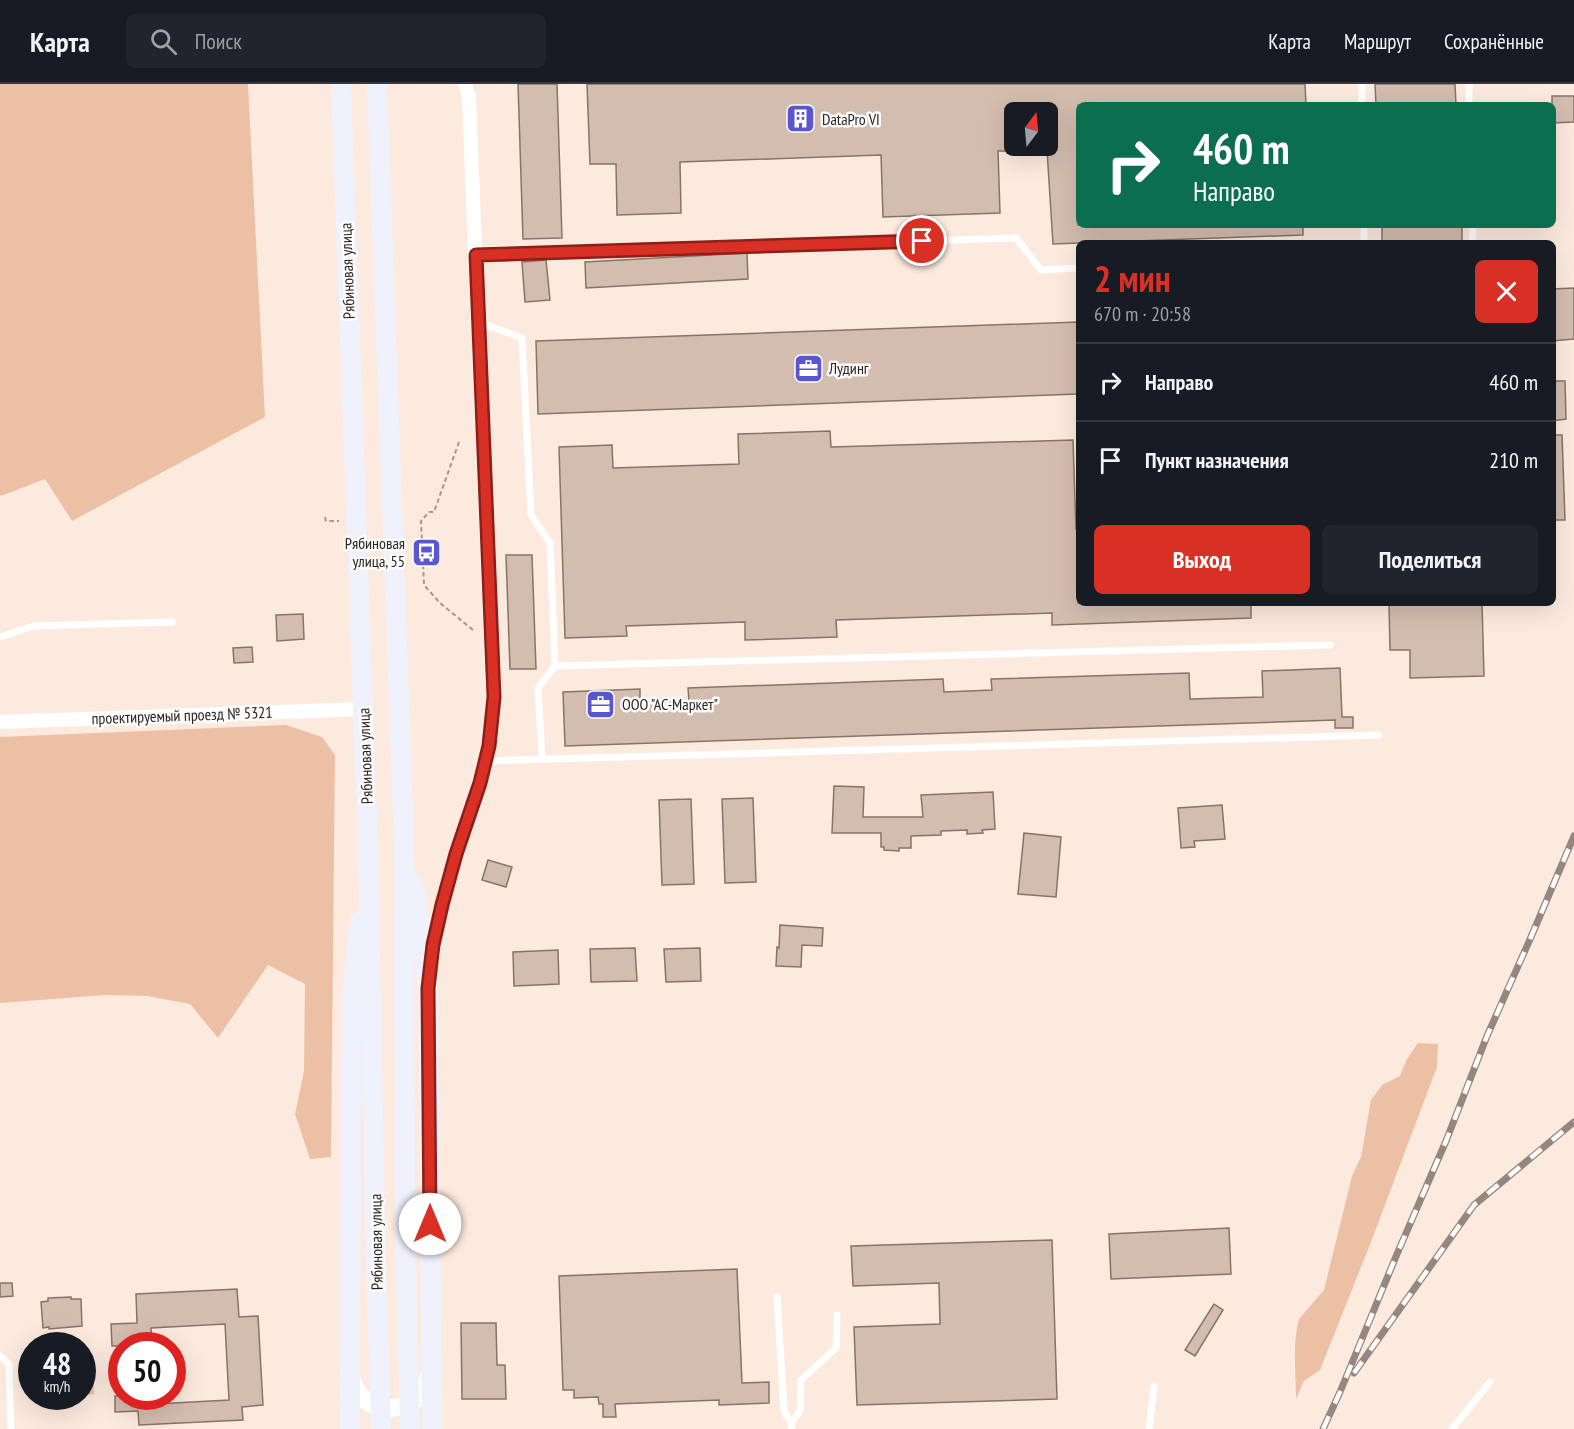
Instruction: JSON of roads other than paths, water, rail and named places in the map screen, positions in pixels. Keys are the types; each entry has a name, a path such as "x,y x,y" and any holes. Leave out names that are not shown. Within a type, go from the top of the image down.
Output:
{"main road":[{"name":"Рябиновая улица","path":"341,84 368,850 381,1429"},
{"name":"Рябиновая улица","path":"377,84 404,844 405,1228 410,1429"},
{"path":"404,844 418,907 428,988 432,1429"},
{"path":"350,1429 351,1003 368,850"}],"street":[{"path":"428,988 433,945 442,905 486,761 494,697 469,98 465,84"},
{"name":"проектируемый проезд № 5321","path":"0,722 363,709"},
{"path":"350,1373 354,1388 364,1399 377,1407 392,1408 407,1405 419,1396 428,1384 431,1369"}],"lane":[{"path":"1362,84 1362,102"},
{"path":"1469,84 1469,102"},
{"path":"476,255 1016,238 1041,270 1076,268"},
{"path":"478,322 522,339 531,515 550,543 555,666 538,688 542,759"},
{"path":"0,637 33,626 172,622"},
{"path":"555,666 1330,645"},
{"path":"486,761 1379,735"},
{"path":"777,1297 784,1411 791,1426"},
{"path":"791,1426 800,1411 801,1380 836,1348 837,1315"},
{"path":"0,1356 9,1364 11,1429"},
{"path":"1452,1429 1490,1382"},
{"path":"1149,1429 1154,1387"}],"railway":[{"path":"1323,1429 1446,1141 1487,1036 1574,836"},
{"path":"1354,1373 1474,1205 1574,1122"}],"place":[{"name":"DataPro VI","path":"801,119"},
{"name":"Лудинг","path":"808,368"},
{"name":"Рябиновая улица, 55","path":"426,552"},
{"name":"ООО \"АС-Маркет\"","path":"601,704"}]}
